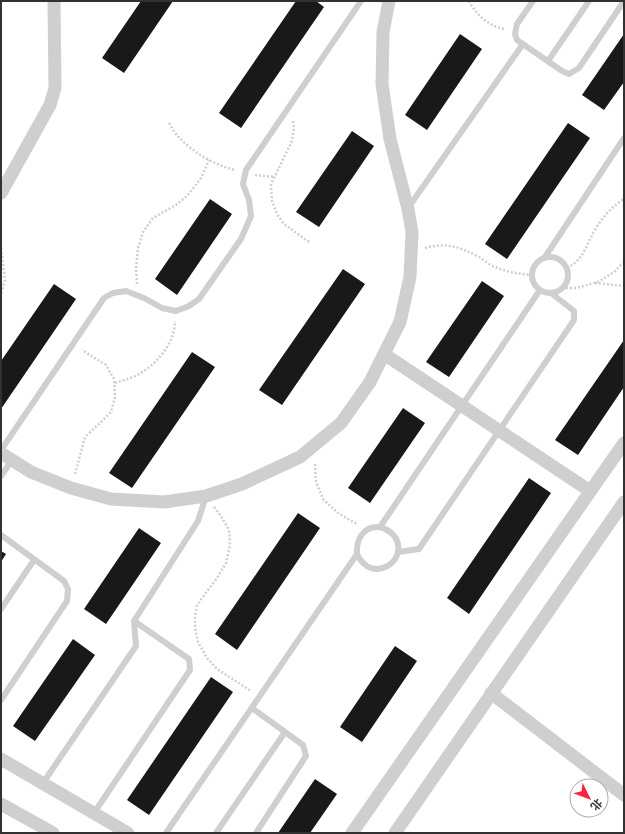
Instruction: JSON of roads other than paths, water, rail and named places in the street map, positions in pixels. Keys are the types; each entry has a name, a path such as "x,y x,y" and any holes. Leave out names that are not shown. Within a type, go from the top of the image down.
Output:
{"street":[{"path":"1,193 50,105 54,94 54,1"},
{"path":"5,454 31,472 71,488 111,499 164,502 206,499 300,457 341,423 370,382 400,322 410,277 412,232 408,209 390,139 382,84 383,32 389,1"},
{"path":"384,354 590,491"},
{"path":"352,833 624,443"},
{"path":"395,833 624,502"},
{"path":"491,693 624,795"},
{"path":"1,759 128,833"},
{"path":"1,804 53,833"}],"lane":[{"path":"1,476 5,454 73,344 104,298 113,293 126,292 138,296 162,308 176,311 189,306 199,299 241,239 252,216 244,184 246,170 360,1"},
{"path":"533,1 517,24 515,34 517,40 562,71 570,74 579,68 624,1"},
{"path":"548,61 589,1"},
{"path":"408,209 523,44"},
{"path":"544,257 624,138"},
{"path":"551,256 556,258 562,261 567,268 568,277 566,283 562,288 552,293 540,290 533,281 532,269 535,264 544,257 551,256"},
{"path":"380,527 540,290"},
{"path":"398,552 419,549 574,320 574,311 552,293"},
{"path":"43,783 136,646 134,621 198,521 206,499"},
{"path":"380,527 392,533 396,539 398,552 395,559 390,564 384,568 378,569 365,565 360,560 356,547 361,534 367,530 380,527"},
{"path":"1,535 64,581 68,589 67,601 1,700"},
{"path":"166,833 357,554"},
{"path":"1,609 34,560"},
{"path":"94,813 190,670 188,659 134,621"},
{"path":"252,708 303,745 306,756 256,833"},
{"path":"216,833 285,732"}]}
